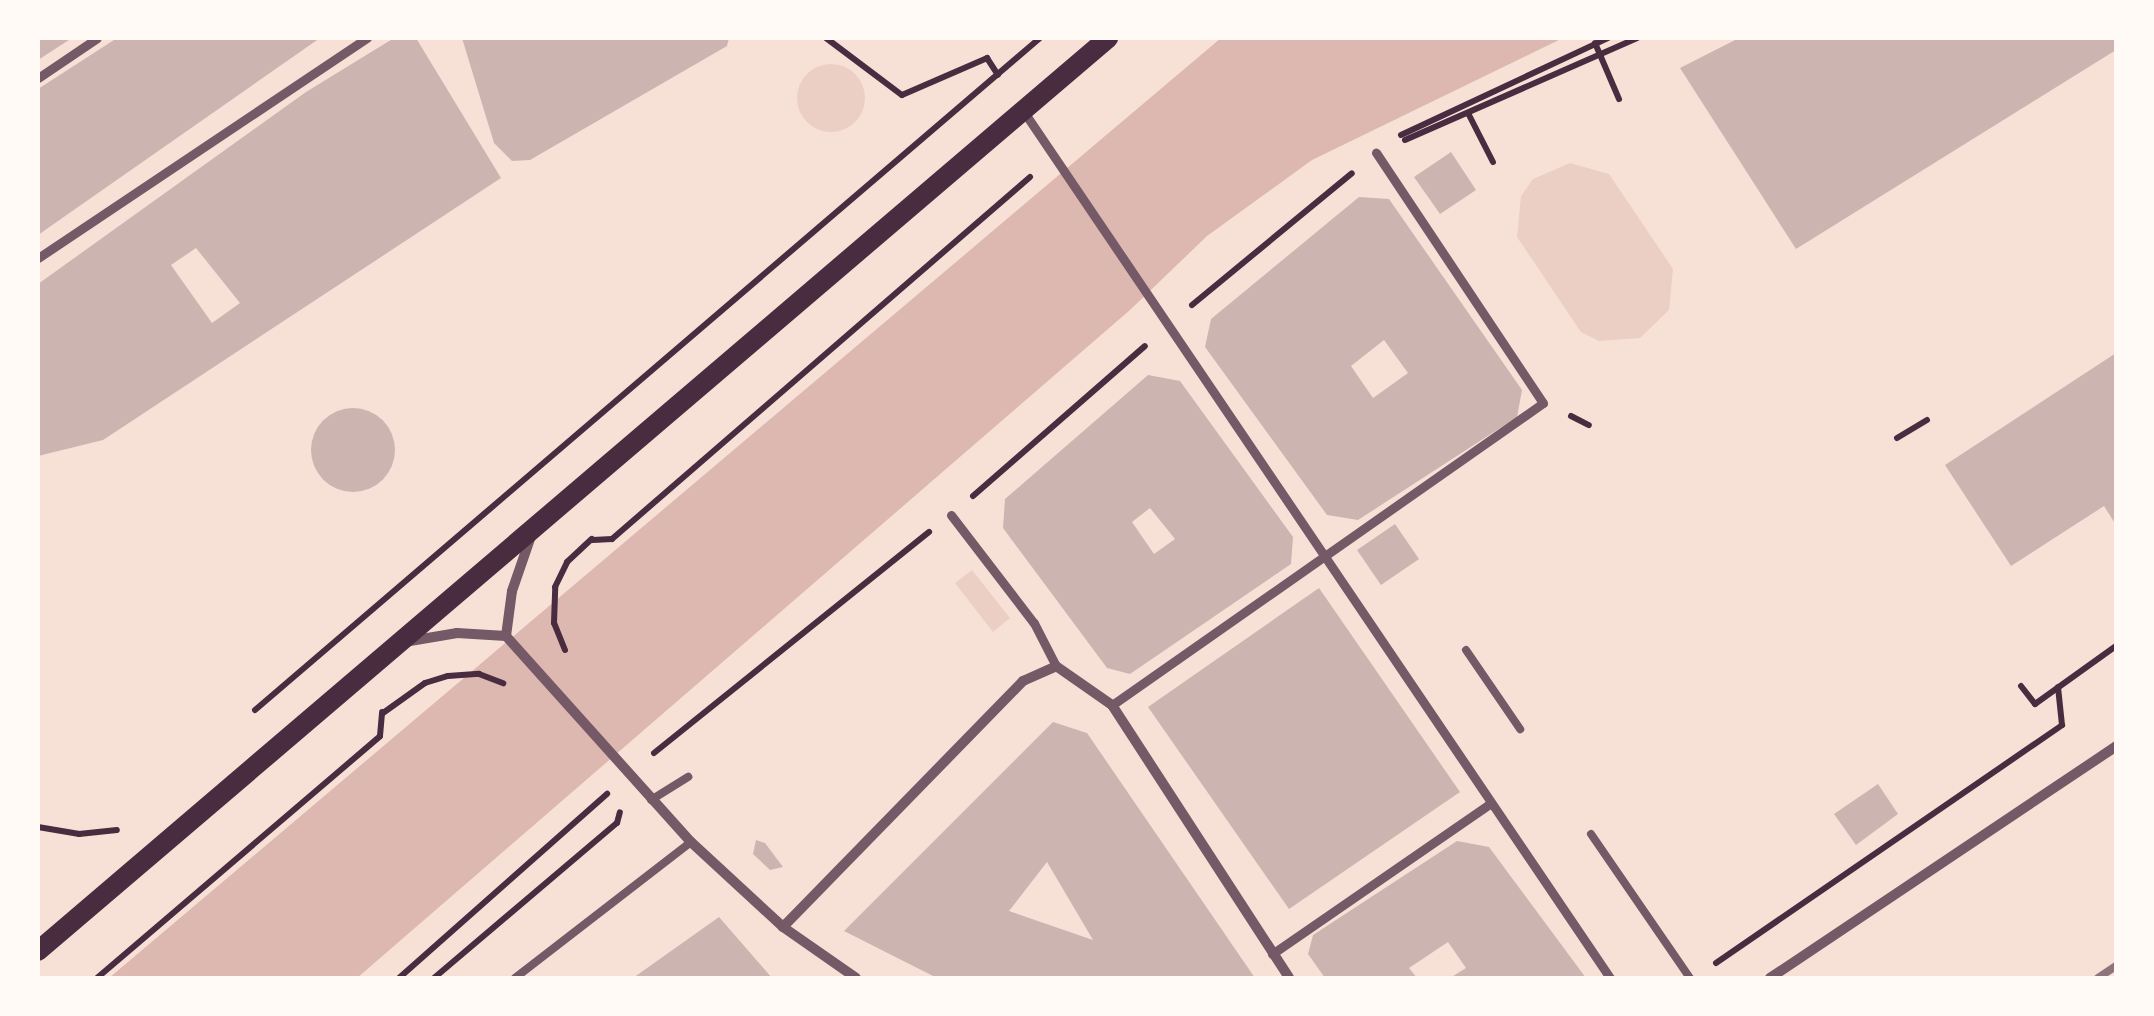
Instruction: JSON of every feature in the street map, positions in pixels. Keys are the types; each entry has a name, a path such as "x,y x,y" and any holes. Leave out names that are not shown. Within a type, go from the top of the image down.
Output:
{"main road":[{"path":"38,951 1108,38"}],"street":[{"path":"38,78 96,38"},
{"path":"38,258 367,38"},
{"path":"1023,110 1610,978"},
{"path":"1112,705 1543,403 1376,153"},
{"path":"951,515 1034,623 1056,666 1112,705 1288,978"},
{"path":"506,636 512,591 533,530"},
{"path":"398,643 457,634 506,636 691,842 783,927 856,978"},
{"path":"783,927 1023,681 1056,666"},
{"path":"1770,978 2116,746"},
{"path":"1272,954 1491,803"}],"lane":[{"path":"1466,650 1520,729"},
{"path":"651,800 688,777"},
{"path":"1591,834 1690,978"},
{"path":"515,978 691,842"}],"path":[{"path":"826,38 902,95 987,58 1008,89"},
{"path":"241,723 1040,38"},
{"path":"399,978 626,774 951,515 1168,326 1376,153 1400,136 1608,38"},
{"path":"1376,153 1637,38"},
{"path":"1596,43 1619,99"},
{"path":"1468,113 1493,162"},
{"path":"592,540 612,539 1054,156"},
{"path":"1897,438 1927,420"},
{"path":"2021,686 2035,704 2116,646"},
{"path":"96,978 380,736 383,713 425,682 461,676"},
{"path":"354,680 383,713"},
{"path":"1708,968 2062,725 2058,687"},
{"path":"434,978 618,823 626,774"},
{"path":"38,827 112,834 126,822"}],"shaded area":[{"path":"1221,38 1563,38 1312,160 1207,236 1130,310 357,978 109,978"},
{"path":"831,64 855,74 865,98 855,122 831,132 807,122 797,98 807,74"},
{"path":"1570,163 1609,174 1673,269 1669,310 1640,338 1599,341 1581,332 1517,237 1521,196 1533,179"},
{"path":"972,570 1010,618 993,632 955,583"}],"building":[{"path":"38,38 72,38 38,60"},
{"path":"117,38 320,38 38,235 38,89"},
{"path":"394,38 416,38 501,178 103,440 38,456 38,284 306,92","holes":["196,248 240,303 212,323 171,265"]},
{"path":"462,38 729,38 727,46 530,160 512,161 494,143"},
{"path":"1739,38 2116,38 2116,50 1796,249 1680,68"},
{"path":"1451,152 1476,190 1440,214 1414,177"},
{"path":"1359,197 1389,199 1522,390 1517,417 1358,520 1327,515 1205,347 1211,319","holes":["1384,340 1408,373 1373,398 1351,366"]},
{"path":"2116,353 2116,525 2104,506 2011,566 1945,465"},
{"path":"1148,375 1180,381 1293,537 1291,564 1130,674 1107,668 1003,528 1005,499","holes":["1150,508 1175,539 1154,554 1132,522"]},
{"path":"353,408 376,415 388,427 395,450 388,473 376,485 353,492 330,485 318,473 311,450 318,427 330,415"},
{"path":"1395,524 1419,559 1381,585 1357,550"},
{"path":"1319,588 1460,792 1289,909 1148,707"},
{"path":"1053,722 1087,733 1255,978 937,978 844,931","holes":["1047,862 1093,940 1009,911"]},
{"path":"1878,784 1898,814 1856,845 1834,814"},
{"path":"756,840 765,843 783,867 770,870 753,854"},
{"path":"1457,841 1489,847 1586,978 1450,978 1466,968 1448,942 1409,968 1417,978 1325,978 1308,954 1313,935"},
{"path":"719,917 772,978 633,978"}],"railway":[{"path":"2098,978 2116,966"}]}
